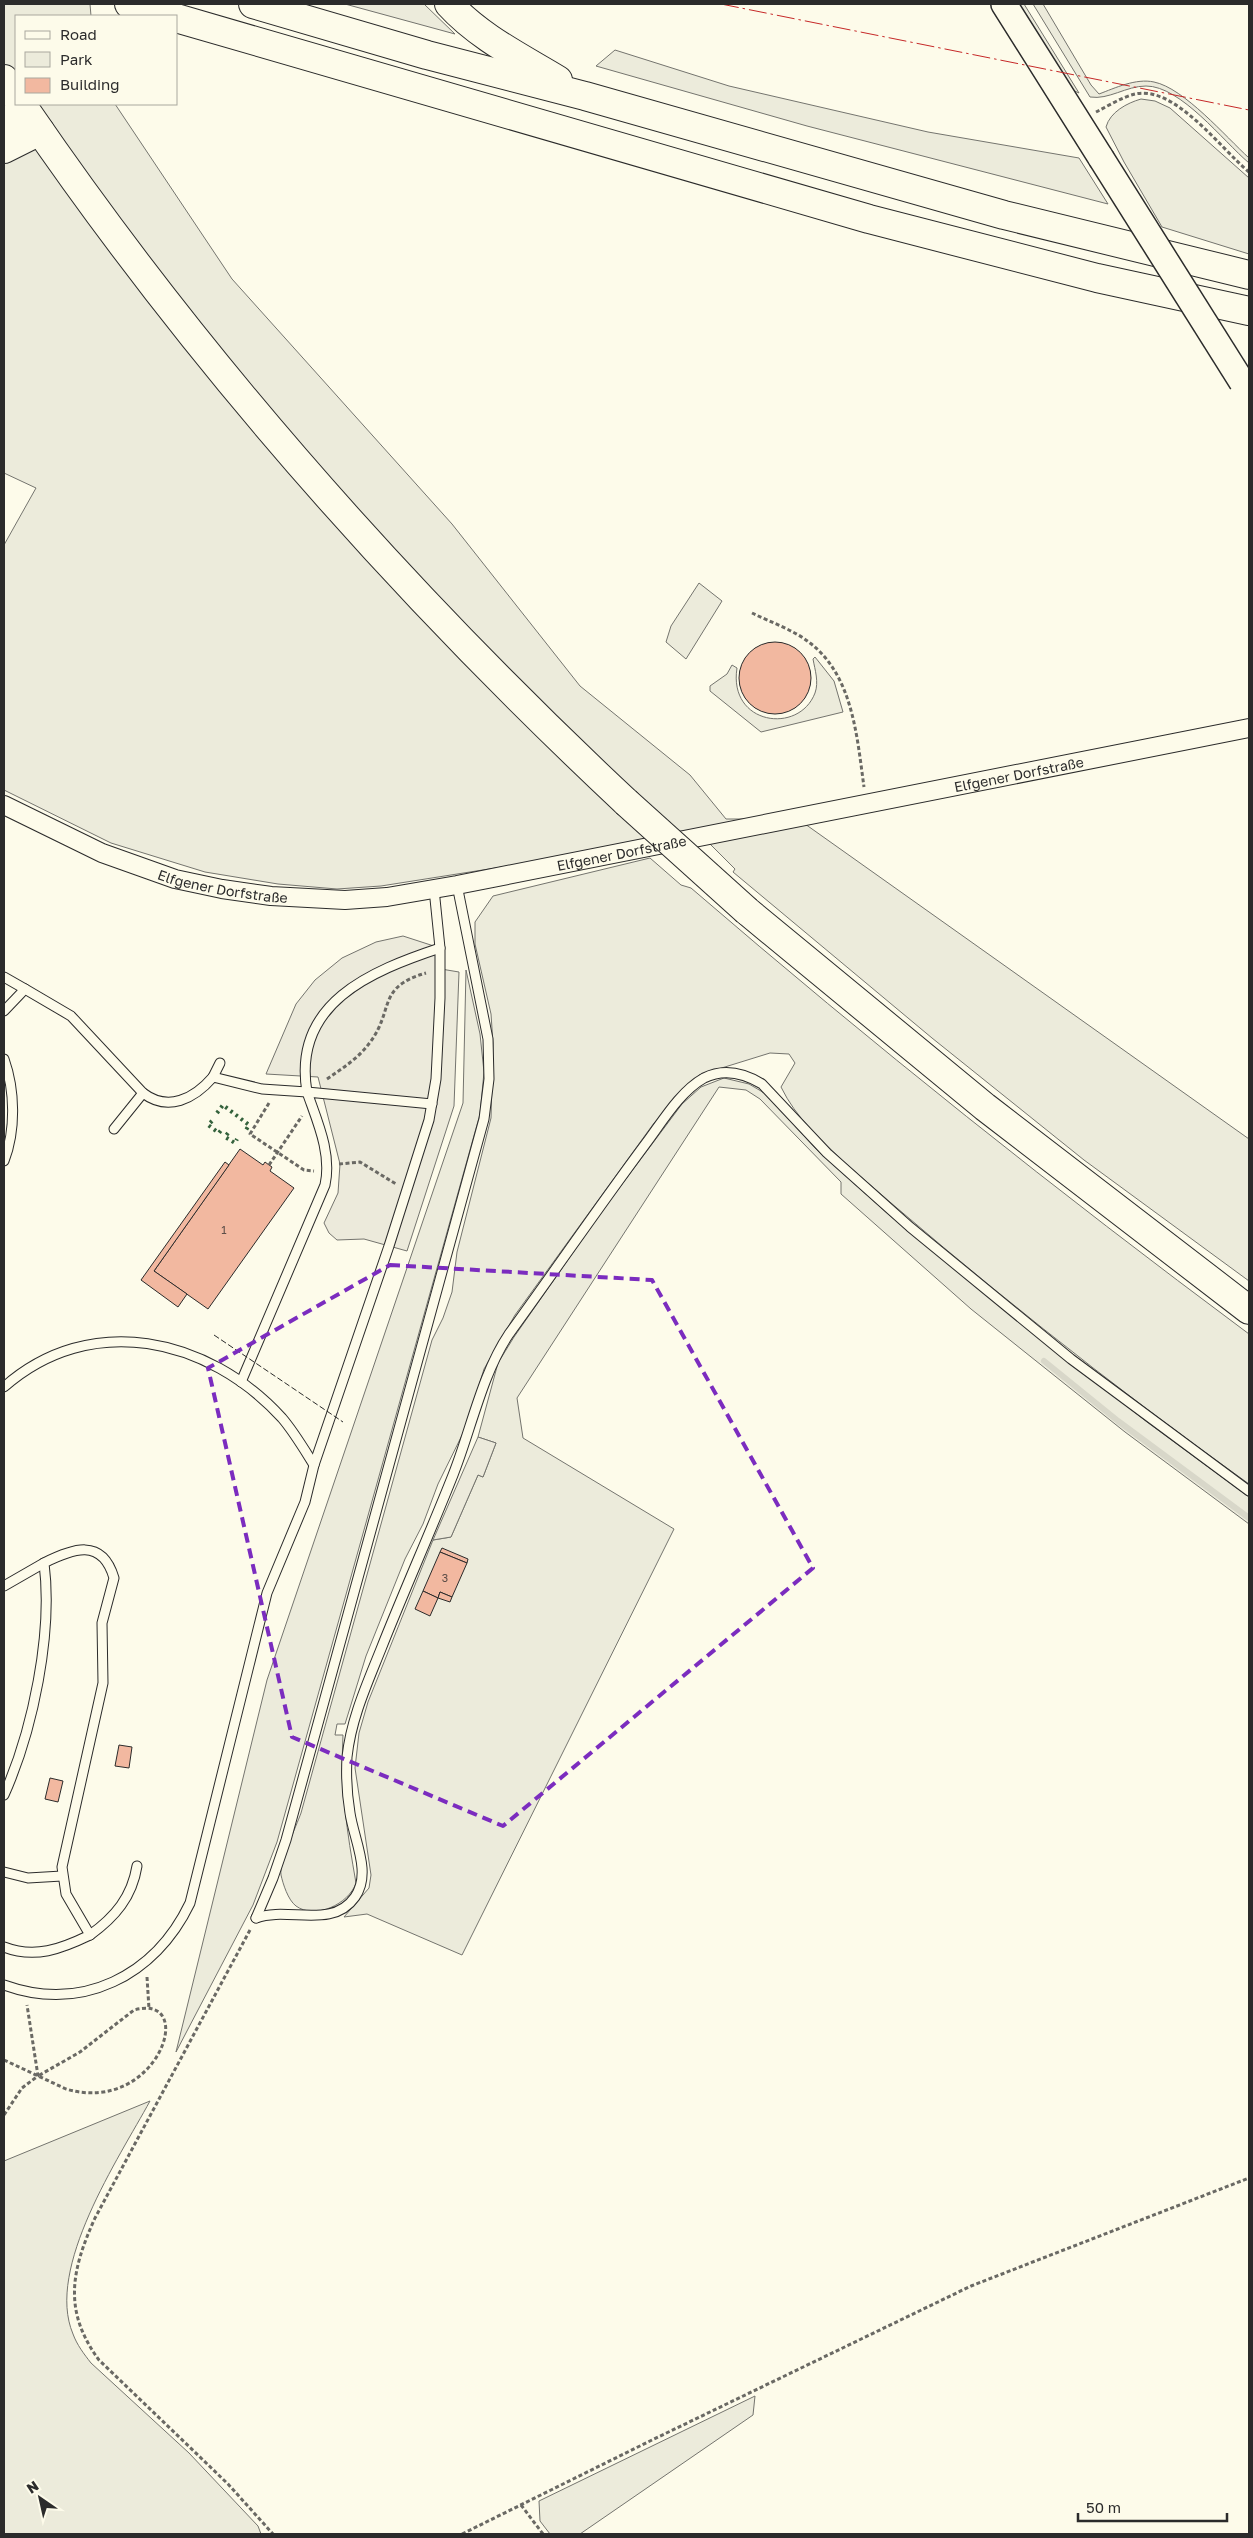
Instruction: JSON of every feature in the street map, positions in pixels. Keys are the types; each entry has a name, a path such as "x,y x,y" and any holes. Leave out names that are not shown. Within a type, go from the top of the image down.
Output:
{"main road":[{"path":"129,4 168,15"},
{"path":"253,4 427,55 585,96 1004,215 1249,274"},
{"path":"449,4 469,24 490,39 585,96"},
{"path":"178,19 869,220 1096,278 1249,311"},
{"path":"4,79 15,101"},
{"path":"4,149 21,113 162,297 262,420 341,511 494,676 626,802 747,911 978,1101 1249,1310"}],"street":[{"path":"1004,4 1246,387"},
{"name":"Elfgener Dorfstraße","path":"4,805 102,853 174,879 214,888 271,896 345,900 387,897 457,886 1249,728"}],"lane":[{"path":"256,1918 282,1853 484,1119 489,1079 488,1039 457,886"},
{"path":"4,1985 25,1992 58,1994 103,1987 131,1974 146,1961 177,1927 195,1888 263,1608 272,1579 305,1502 314,1465 390,1246 425,1134 432,1104 438,1054 441,969 434,889"},
{"path":"242,1382 325,1185 327,1170 325,1150 307,1092 304,1072 306,1052 317,1025 338,997 358,982 380,969 440,948"},
{"path":"4,977 71,1016 143,1093 159,1103 180,1101 194,1095 213,1077 220,1063"},
{"path":"4,1011 25,989"},
{"path":"4,1059 10,1084 12,1114 11,1132 4,1161"},
{"path":"256,1918 278,1913 330,1915 345,1908 358,1892 362,1880 362,1865 350,1813 347,1782 347,1759 352,1728 404,1591 454,1472 496,1356 509,1334 647,1143 688,1091 708,1076 732,1072 748,1076 762,1084 821,1147 910,1226 1071,1359 1249,1491"},
{"path":"213,1077 262,1089 432,1104"},
{"path":"114,1129 143,1093"},
{"path":"4,1387 34,1364 72,1348 108,1342 143,1343 178,1350 207,1361 242,1382 282,1418 314,1465"},
{"path":"4,1586 44,1563 72,1550 86,1549 104,1559 114,1578 102,1623 103,1683 63,1858 62,1876 66,1894 90,1935"},
{"path":"4,1795 20,1751 41,1662 46,1608 44,1563"},
{"path":"4,1947 18,1952 44,1953 67,1946 90,1935 123,1905 132,1888 137,1866"},
{"path":"4,1872 28,1878 62,1876"}],"path":[{"path":"1078,122 1135,94 1157,95 1172,102 1187,113 1249,172"},
{"path":"752,613 810,642 834,666 847,695 867,805"},
{"path":"269,1165 302,1116 307,1092 342,1069 367,1046 378,1028 388,998 398,985 418,975 441,969"},
{"path":"256,1918 95,2218 79,2258 74,2279 74,2300 77,2318 84,2338 99,2360 233,2490 274,2534"},
{"path":"146,1961 149,2009"},
{"path":"25,1992 38,2076"},
{"path":"4,2060 38,2076 66,2089 87,2093 111,2090 134,2080 157,2058 166,2036 164,2021 157,2013 149,2009 138,2009 128,2013 80,2052 38,2076 22,2088 4,2115"},
{"path":"462,2534 964,2289 1249,2178"},
{"path":"521,2505 543,2534"}],"highlighted area":[{"path":"390,1265 652,1280 813,1568 503,1826 292,1737 208,1368"}],"green space":[{"path":"4,4 90,4 91,15 15,15 15,105 116,105 232,279 452,524 580,686 690,775 726,819 798,819 1249,1139 1249,1281 1084,1160 932,1038 733,872 735,869 708,842 508,866 381,886 337,889 278,884 205,872 111,843 4,790 4,545 36,488 4,473"},
{"path":"345,4 424,4 455,34"},
{"path":"1016,4 1024,4 1079,93 1070,89"},
{"path":"1033,4 1043,4 1091,85 1099,94 1140,81 1154,82 1166,86 1204,114 1249,158 1249,163 1201,116 1173,95 1159,88 1146,86 1131,88 1104,97 1090,97"},
{"path":"615,50 729,86 928,132 1079,158 1108,204 807,126 596,66"},
{"path":"1141,99 1155,101 1170,108 1249,178 1249,254 1162,227 1106,127 1111,117 1120,109"},
{"path":"699,583 722,601 686,659 666,642 671,626"},
{"path":"815,657 834,681 843,712 761,732 710,691 710,686 727,674 732,665 737,668 737,687 743,702 754,712 767,718 781,719 795,715 807,706 815,693 817,680 813,659"},
{"path":"650,858 681,885 691,888 828,1004 1036,1172 1249,1334 1249,1484 1145,1408 1043,1329 845,1163 802,1119 781,1087 795,1063 789,1054 770,1053 699,1075 654,1123 515,1315 484,1369 467,1425 438,1484 423,1524 405,1559 366,1656 345,1724 337,1724 335,1735 343,1735 342,1773 345,1809 356,1883 346,1897 330,1908 312,1911 304,1910 293,1903 286,1892 281,1869 288,1844 301,1813 432,1340 443,1318 452,1292 457,1252 491,1118 493,1043 491,1014 475,944 475,922 493,896"},
{"path":"466,970 480,1034 484,1072 480,1114 277,1842 253,1905 176,2052 267,1680 463,1103"},
{"path":"724,1078 749,1084 766,1094 816,1149 888,1214 1017,1320 1147,1422 1249,1497 1249,1524 1125,1432 971,1309 841,1194 841,1182 760,1099 746,1090 719,1087 517,1398 523,1438 674,1529 462,1955 367,1914 344,1917 369,1888 371,1875 355,1768 359,1733 368,1702 433,1540 451,1537 478,1475 483,1477 496,1443 478,1437 498,1363 602,1211 682,1104 701,1087"},
{"path":"150,2101 105,2182 89,2214 77,2246 69,2278 67,2307 73,2334 91,2363 189,2453 258,2526 261,2534 4,2534 4,2161"},
{"path":"755,2396 753,2415 580,2534 550,2534 540,2521 539,2501"}],"shaded area":[{"path":"403,936 440,948 441,969 459,972 454,1106 407,1251 364,1239 337,1240 329,1233 324,1223 338,1193 340,1164 318,1077 266,1074 296,1004 315,980 342,958 376,942"},
{"path":"478,1437 496,1443 483,1477 478,1475 451,1537 433,1540"}],"building":[{"path":"775,642 795,648 805,658 811,678 805,698 795,708 775,714 755,708 745,698 739,678 745,658 755,648"},
{"path":"240,1149 263,1165 265,1162 272,1167 270,1171 294,1188 208,1309 154,1271"},
{"path":"225,1162 229,1165 154,1271 187,1294 178,1307 141,1280"},
{"path":"442,1548 468,1559 467,1563 440,1552"},
{"path":"440,1552 467,1563 452,1597 440,1592 438,1598 423,1591"},
{"path":"423,1591 438,1598 430,1616 415,1609"},
{"path":"440,1592 452,1597 450,1602 438,1598"},
{"path":"119,1745 132,1747 129,1768 115,1766"},
{"path":"50,1778 63,1781 58,1802 45,1799"}],"waterway":[{"path":"1044,1361 1118,1421 1249,1518"}],"hedge":[{"path":"217,1113 223,1105 249,1125 246,1130"},
{"path":"212,1121 208,1125 219,1133 222,1129"},
{"path":"228,1133 225,1137 235,1143 237,1139"}],"fence":[{"path":"214,1335 343,1422"}],"power":[{"path":"721,4 1249,110"}]}
